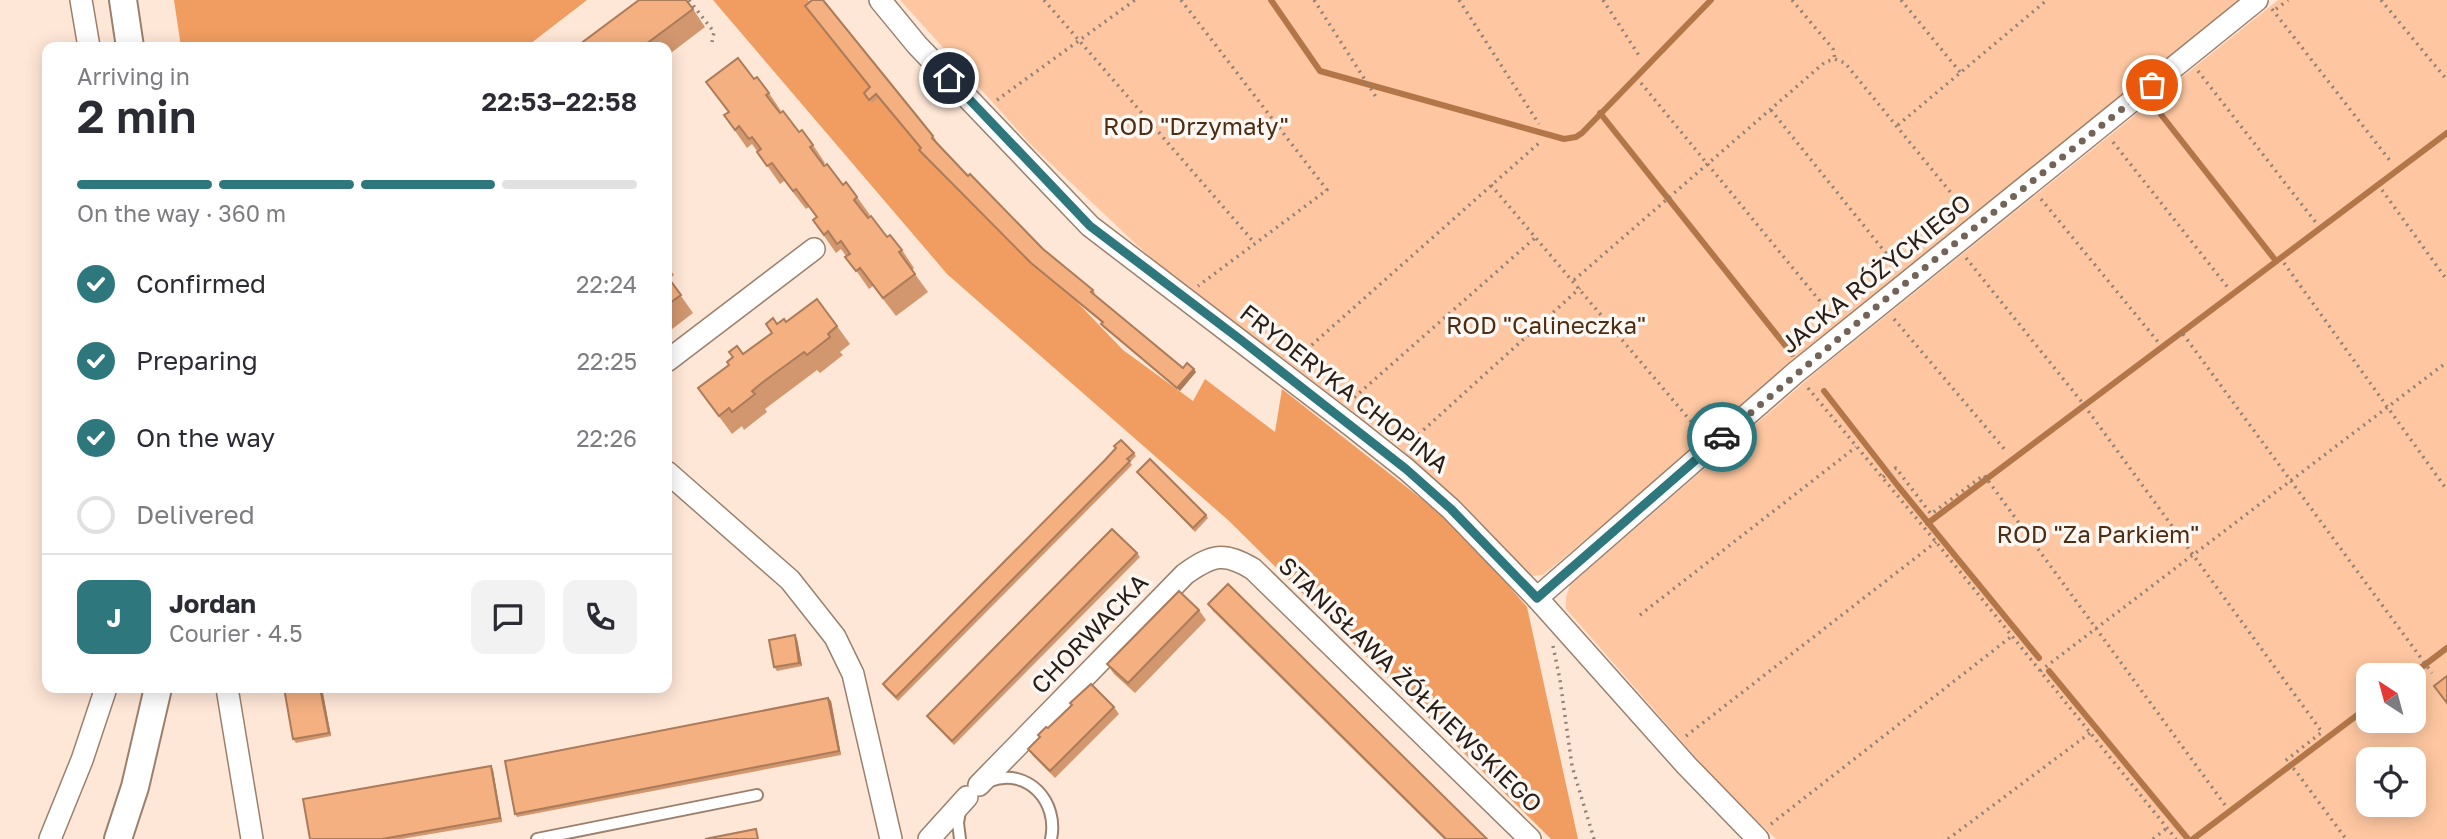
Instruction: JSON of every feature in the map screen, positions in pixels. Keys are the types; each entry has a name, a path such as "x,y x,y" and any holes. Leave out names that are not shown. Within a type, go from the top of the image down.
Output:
{"street":[{"path":"82,0 88,42"},
{"path":"123,0 129,42"},
{"name":"FRYDERYKA CHOPINA","path":"880,0 917,45 1090,226 1406,469 1451,509 1544,605 1687,766 1758,839"},
{"name":"JACKA RÓŻYCKIEGO","path":"1544,605 1795,373 2263,3"},
{"path":"672,357 814,248"},
{"path":"672,476 790,580 835,637 853,674 891,839"},
{"name":"CHORWACKA","path":"929,839 1185,574 1198,564 1222,556 1240,561 1254,569"},
{"name":"STANISŁAWA ŻÓŁKIEWSKIEGO","path":"1254,569 1530,839"},
{"path":"50,839 82,760 104,693"},
{"path":"118,839 142,761 157,693"},
{"path":"229,693 253,839"}],"lane":[{"path":"960,839 960,810 973,791 999,778 1013,778 1036,788 1043,795 1052,814 1051,839"},
{"path":"537,839 757,795"}],"path":[{"path":"689,0 714,32 712,42"},
{"path":"1044,0 1252,240"},
{"path":"993,103 1135,0"},
{"path":"1181,0 1327,190 1193,290"},
{"path":"1314,0 1376,97"},
{"path":"1459,0 1539,124"},
{"path":"1603,0 1640,57"},
{"path":"1793,0 1833,49 1835,59"},
{"path":"1901,0 1960,72"},
{"path":"2036,0 2040,5"},
{"path":"1898,125 2047,0"},
{"path":"2381,0 2447,80"},
{"path":"2263,3 2391,162"},
{"path":"1574,280 1825,62 1835,59 1844,63 1898,125 1971,218"},
{"path":"2195,66 2317,224"},
{"path":"1641,83 1839,324"},
{"path":"1771,110 1902,274"},
{"path":"2108,136 2229,289"},
{"path":"1294,361 1539,142"},
{"path":"1491,185 1705,437"},
{"path":"2382,190 2447,279"},
{"path":"2037,194 2159,343"},
{"path":"1348,403 1536,237"},
{"path":"1963,254 2081,401 2322,732 2284,761 2295,770 2346,839"},
{"path":"2284,263 2447,490"},
{"path":"1403,448 1580,288"},
{"path":"1889,313 2006,451"},
{"path":"2183,334 2431,671"},
{"path":"2040,671 2447,362"},
{"path":"1804,383 1856,447 1885,476 2176,839"},
{"path":"1640,615 1856,447"},
{"path":"1885,476 1896,468 1931,514 1984,475 2225,805"},
{"path":"1680,740 1936,542"},
{"path":"1544,605 1560,680 1573,766 1594,839"},
{"path":"1774,821 2012,636"},
{"path":"1948,839 2090,733"},
{"path":"2153,839 2168,828"}],"green space":[{"name":"ROD \"Calineczka\"","path":"900,0 2239,0 1914,265 1789,363 1543,575 1531,576 1391,440 1155,262 1032,146"},
{"name":"ROD \"Za Parkiem\"","path":"2278,0 2447,0 2447,839 1776,839 1718,783 1566,609 1570,585 1816,372"}],"shaded area":[{"path":"174,0 587,0 532,42 180,42"},
{"path":"713,0 808,0 982,203 1123,350 1193,401 1205,379 1275,432 1282,389 1456,526 1527,607 1578,839 1551,839 1228,520 947,274"}],"building":[{"path":"639,0 686,0 693,9 649,42 583,42"},
{"path":"812,0 823,0 932,138 1043,249 1183,368 1187,363 1194,369 1177,388 1031,263 919,150 921,148 876,94 869,100 864,93 870,87 805,6"},
{"path":"738,58 754,79 757,77 769,93 766,95 780,113 783,111 799,132 802,130 824,166 827,164 843,185 846,182 857,197 854,200 868,218 871,216 887,237 890,235 902,250 899,252 915,274 883,298 860,268 856,271 845,257 850,254 841,241 837,244 828,231 824,235 813,220 817,217 796,189 793,191 772,163 767,166 757,152 761,149 752,137 749,139 739,126 735,130 724,115 729,112 706,82"},
{"path":"672,283 681,295 672,301"},
{"path":"817,299 837,326 828,334 830,337 807,355 804,352 763,382 752,391 755,394 732,412 729,408 719,416 698,388 729,365 727,362 733,357 729,352 737,346 743,354 772,333 766,324 773,318 777,324 784,319 786,322"},
{"path":"1121,440 1134,453 1127,459 1130,461 896,697 883,684 1105,460"},
{"path":"1150,459 1206,515 1193,528 1137,472"},
{"path":"1112,529 1137,553 952,741 927,716"},
{"path":"1228,584 1487,839 1446,839 1208,604"},
{"path":"1179,591 1199,610 1128,683 1107,664"},
{"path":"795,635 799,663 774,667 769,640"},
{"path":"2447,676 2447,703 2434,686"},
{"path":"1091,684 1114,707 1050,771 1028,749 1040,737 1038,735"},
{"path":"285,693 321,693 329,733 293,739"},
{"path":"828,698 839,751 515,814 505,761"},
{"path":"491,766 500,818 382,839 310,839 303,799"},
{"path":"756,829 758,839 705,839"}],"waterway":[{"path":"1271,0 1320,71 1564,139 1582,133 1711,0"},
{"path":"2159,112 2276,261"},
{"path":"1600,113 1792,354"},
{"path":"1928,523 2447,133"},
{"path":"1824,391 2039,658"},
{"path":"2426,664 2447,648"},
{"path":"2049,671 2188,839"},
{"path":"2193,839 2356,716"}],"way so far":[{"path":"1722,437 1795,373 2152,85"}],"route":[{"path":"949,78 1090,226 1406,469 1451,509 1537,598 1722,437"}],"park label":[{"name":"ROD \"Drzymały\"","path":"1196,127"}]}
